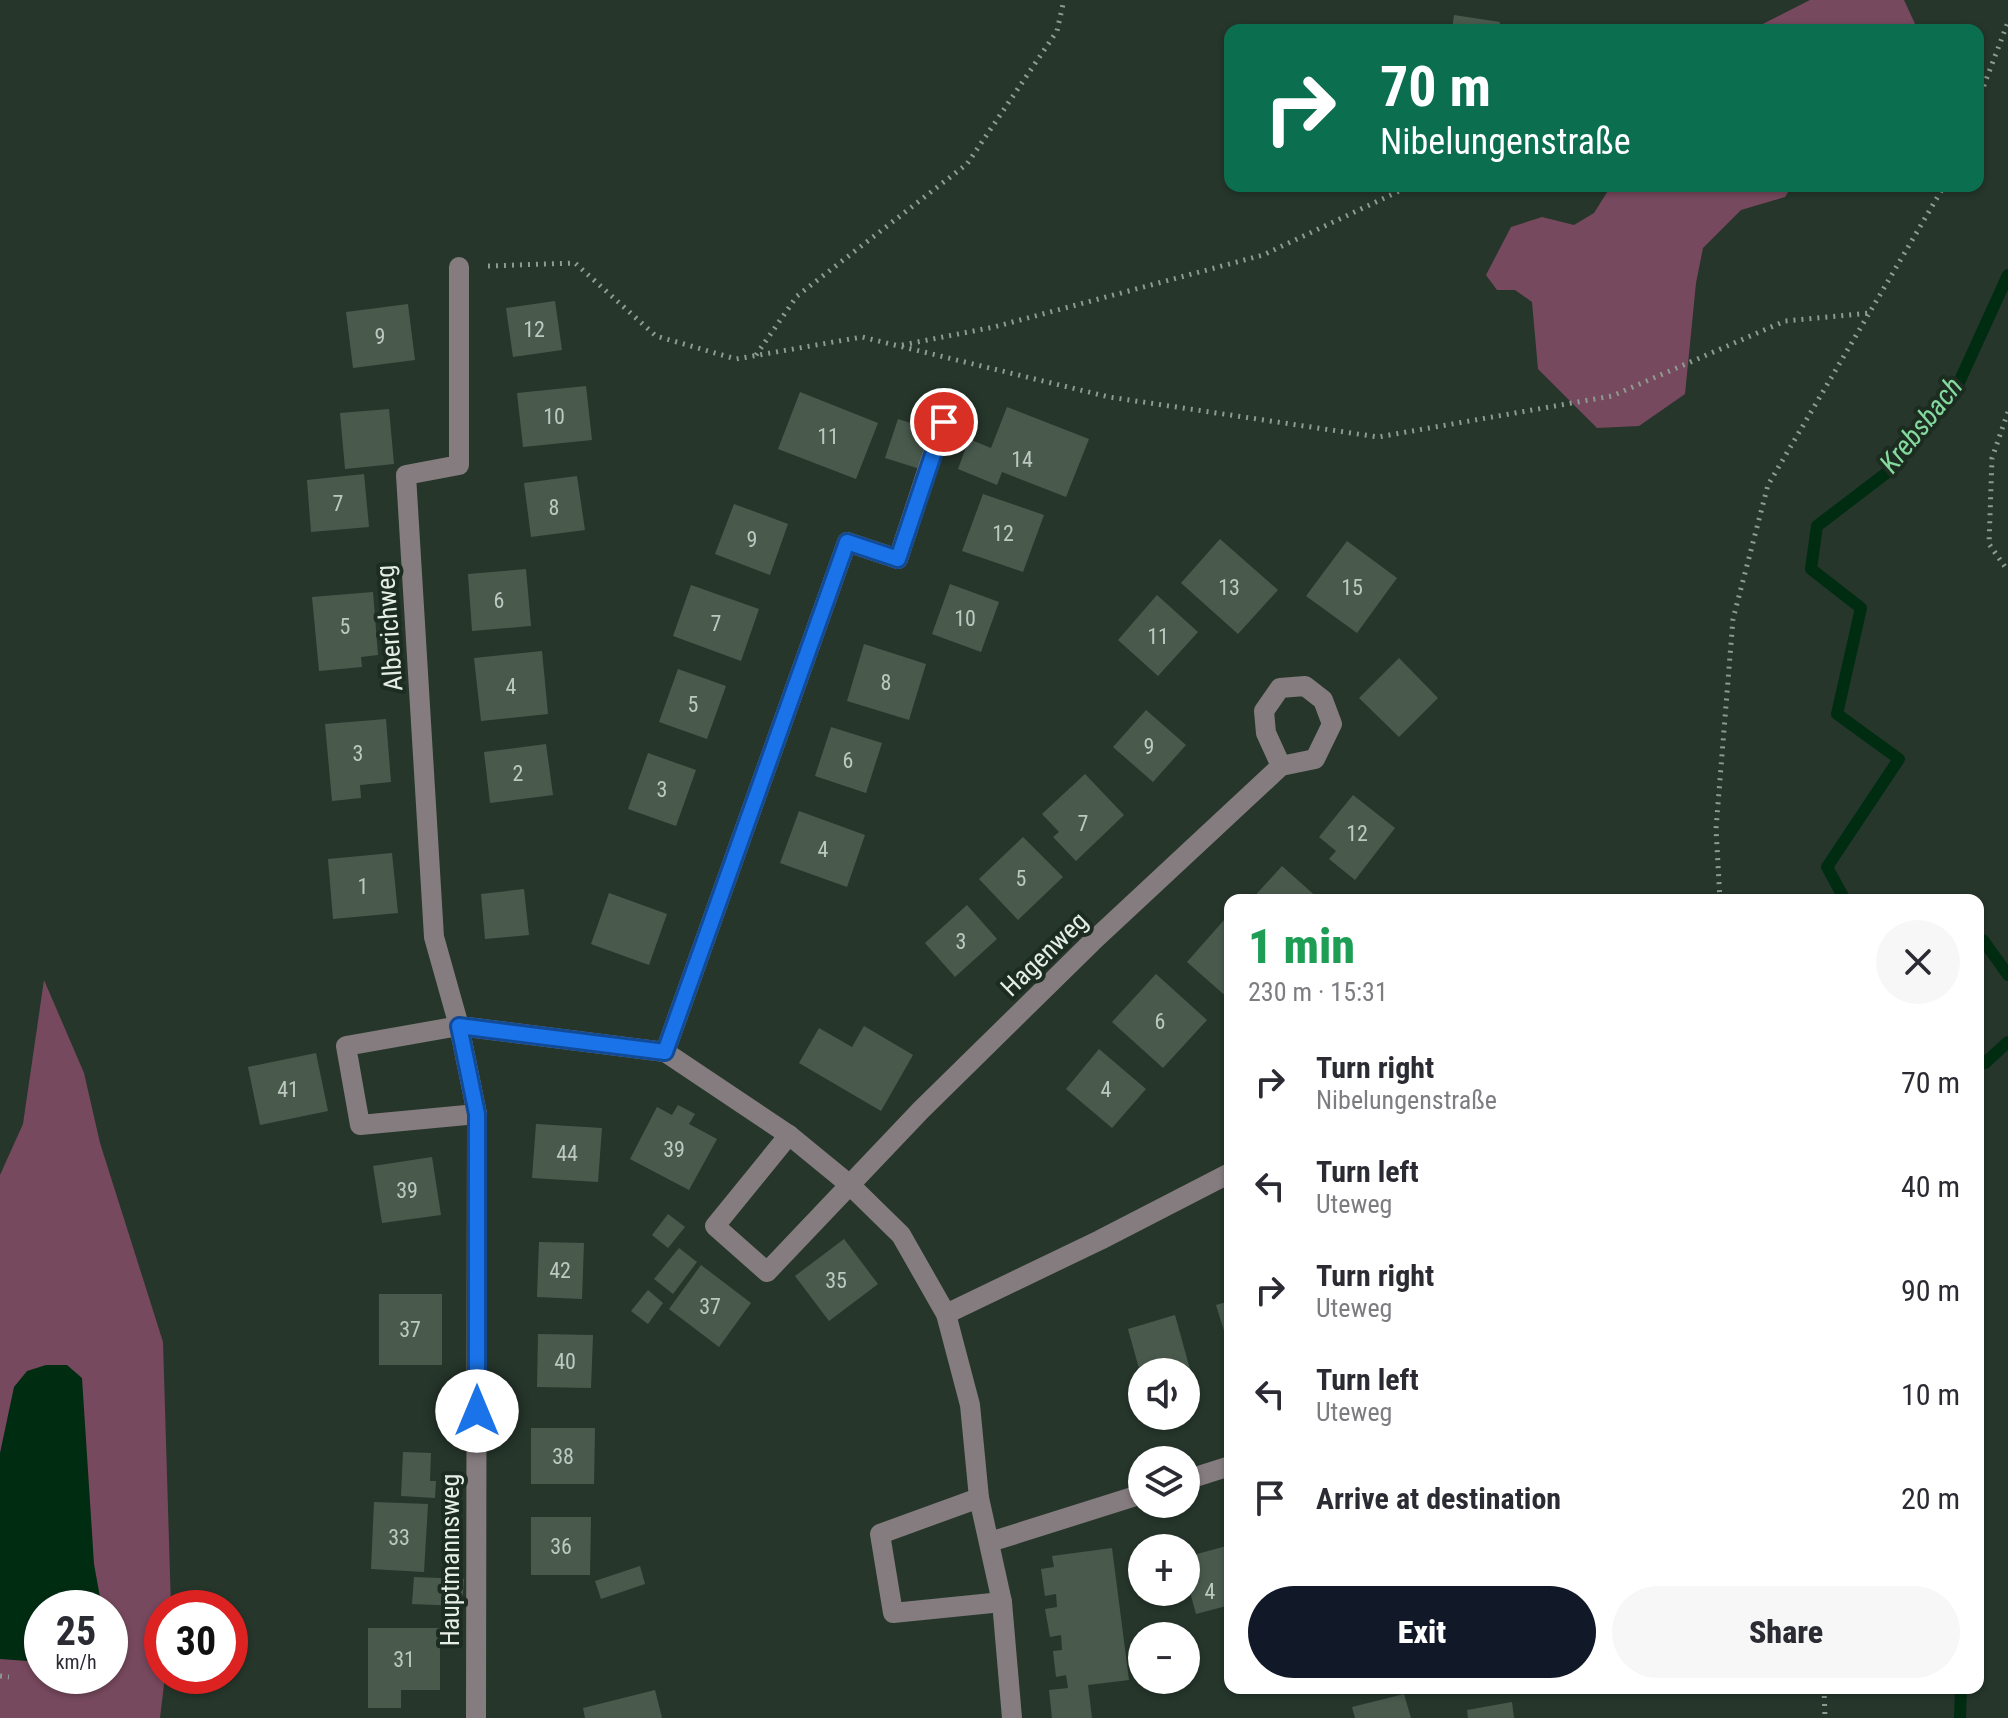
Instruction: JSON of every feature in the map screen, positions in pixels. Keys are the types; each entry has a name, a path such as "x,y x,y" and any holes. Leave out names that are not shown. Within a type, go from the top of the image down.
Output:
{"street":[{"name":"Alberichweg","path":"459,267 459,465 406,475 434,937 459,1026"},
{"path":"665,1052 847,542 898,559 947,411"},
{"name":"Hagenweg","path":"789,1135 715,1226 767,1272 921,1110 1281,766"},
{"path":"477,1114 360,1125 346,1046 459,1026 665,1052 789,1135 850,1185 901,1235 946,1314 970,1405 979,1498 1002,1602 1012,1718"},
{"name":"Hauptmannsweg","path":"459,1026 477,1114 476,1718"},
{"path":"946,1314 1224,1176"},
{"path":"1200,1476 1224,1468"},
{"path":"979,1498 880,1534 893,1613 1002,1602"},
{"path":"990,1542 1128,1498"}],"path":[{"path":"756,356 797,296 967,164 1057,31 1064,0"},
{"path":"1984,85 2008,22"},
{"path":"898,346 994,327 1263,255 1397,192"},
{"path":"1720,894 1716,829 1733,619 1768,485 1941,192"},
{"path":"459,267 575,263 656,336 736,359 862,337 1109,397 1378,437 1612,396 1785,321 1871,313"},
{"path":"2008,412 1992,458 1989,544 2008,571"},
{"path":"0,1676 9,1677"},
{"path":"1824,1694 1825,1718"}],"shaded area":[{"path":"1810,0 1904,0 1915,24 1763,24"},
{"path":"1607,192 1788,192 1785,197 1741,210 1703,248 1696,283 1685,394 1639,426 1597,428 1538,369 1532,302 1515,290 1497,290 1486,275 1511,227 1542,217 1574,225 1594,213"},
{"path":"44,980 84,1073 100,1143 163,1342 170,1590 144,1590 144,1694 163,1694 160,1718 0,1718 0,1175 23,1124"},
{"path":"46,1365 67,1365 82,1378 94,1564 99,1590 24,1590 24,1661 0,1659 0,1453 14,1387 27,1371"}],"building":[{"path":"1454,15 1500,22 1500,24 1453,24"},
{"path":"555,301 562,350 513,357 506,308"},
{"path":"408,304 415,360 353,368 346,312"},
{"path":"586,386 592,440 523,447 517,393"},
{"path":"800,392 878,423 856,479 778,449"},
{"path":"1007,407 1089,439 1066,497 1002,472 997,485 958,469 969,439 991,448"},
{"path":"389,409 394,464 345,469 340,413"},
{"path":"898,419 933,430 920,469 885,458"},
{"path":"364,474 369,527 311,532 307,480"},
{"path":"577,476 585,530 531,537 524,483"},
{"path":"983,494 1044,515 1023,572 962,551"},
{"path":"734,504 788,524 770,575 715,554"},
{"path":"1220,539 1278,590 1238,634 1181,583"},
{"path":"1347,541 1397,578 1357,633 1306,596"},
{"path":"526,569 531,626 472,631 468,574"},
{"path":"950,584 999,602 981,652 932,634"},
{"path":"691,585 759,609 741,661 673,636"},
{"path":"373,592 378,655 361,657 362,667 319,671 312,597"},
{"path":"1157,595 1198,632 1158,676 1118,640"},
{"path":"864,644 926,664 909,720 847,701"},
{"path":"542,651 548,714 481,721 474,658"},
{"path":"1399,658 1438,698 1399,737 1359,698"},
{"path":"678,669 726,686 707,739 659,722"},
{"path":"1146,710 1186,745 1153,782 1113,747"},
{"path":"386,719 391,782 360,785 361,798 332,801 325,724"},
{"path":"831,727 882,743 866,793 815,776"},
{"path":"546,744 553,795 490,803 484,752"},
{"path":"648,753 696,770 676,826 628,809"},
{"path":"1085,774 1124,815 1076,861 1053,837 1059,832 1042,814"},
{"path":"1353,795 1395,828 1355,880 1329,859 1336,851 1319,837"},
{"path":"799,811 865,835 847,887 780,863"},
{"path":"1023,837 1063,877 1018,920 979,879"},
{"path":"392,853 398,913 333,919 328,859"},
{"path":"1282,866 1313,894 1256,894"},
{"path":"524,889 529,935 485,939 481,894"},
{"path":"609,893 667,914 649,965 591,944"},
{"path":"967,905 997,939 955,977 925,943"},
{"path":"1224,920 1224,995 1187,962"},
{"path":"1156,974 1207,1020 1163,1068 1112,1022"},
{"path":"864,1026 913,1055 881,1111 799,1063 819,1028 852,1047"},
{"path":"1099,1049 1146,1089 1112,1128 1066,1089"},
{"path":"316,1053 328,1111 260,1125 248,1067"},
{"path":"678,1105 695,1114 689,1124 717,1139 689,1190 630,1159 657,1107 672,1115"},
{"path":"536,1124 602,1128 598,1182 532,1178"},
{"path":"432,1157 441,1215 382,1223 373,1166"},
{"path":"668,1214 685,1227 668,1248 652,1235"},
{"path":"844,1239 878,1284 829,1321 795,1276"},
{"path":"539,1242 584,1243 582,1299 537,1297"},
{"path":"679,1248 697,1262 673,1294 654,1279"},
{"path":"701,1265 751,1303 719,1347 669,1309"},
{"path":"648,1290 663,1303 648,1324 631,1311"},
{"path":"379,1294 442,1294 442,1365 379,1365"},
{"path":"1224,1303 1224,1331 1216,1305"},
{"path":"1175,1315 1187,1358 1136,1358 1128,1329"},
{"path":"538,1334 593,1335 591,1388 537,1387"},
{"path":"531,1428 595,1428 594,1484 531,1484"},
{"path":"403,1452 431,1453 430,1481 436,1481 435,1498 401,1496"},
{"path":"374,1502 428,1504 424,1572 371,1569"},
{"path":"531,1517 591,1517 590,1575 531,1575"},
{"path":"1224,1547 1224,1607 1196,1614 1194,1606 1200,1606 1200,1553"},
{"path":"1112,1548 1128,1680 1088,1685 1092,1718 1052,1718 1049,1690 1068,1688 1066,1675 1056,1677 1053,1651 1062,1650 1061,1635 1050,1637 1045,1609 1057,1607 1056,1594 1045,1596 1041,1569 1054,1567 1052,1556"},
{"path":"640,1566 645,1584 601,1599 595,1581"},
{"path":"414,1577 464,1579 462,1606 412,1604"},
{"path":"368,1628 440,1628 440,1690 401,1690 401,1708 368,1708"},
{"path":"655,1690 662,1718 585,1718 583,1708"},
{"path":"1404,1694 1411,1718 1355,1718 1352,1707"},
{"path":"1512,1702 1514,1718 1468,1718 1467,1710"}],"waterway":[{"name":"Krebsbach","path":"1842,894 1827,867 1899,759 1837,714 1861,608 1811,569 1817,526 1889,471 1956,389 2008,275"},
{"name":"Krebsbach","path":"1984,941 2008,975"},
{"name":"Krebsbach","path":"1984,1063 2008,1042"},
{"name":"Krebsbach","path":"1960,1718 1961,1694"}],"route":[{"path":"477,1411 477,1114 459,1026 665,1052 847,542 898,559 944,422"}]}
